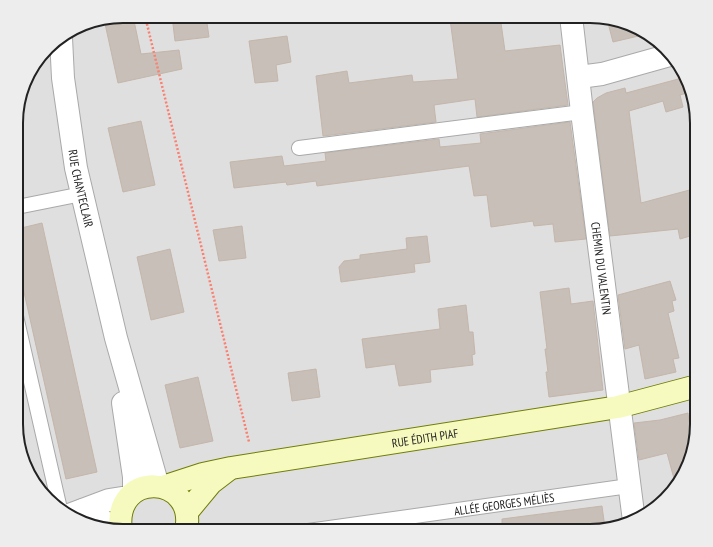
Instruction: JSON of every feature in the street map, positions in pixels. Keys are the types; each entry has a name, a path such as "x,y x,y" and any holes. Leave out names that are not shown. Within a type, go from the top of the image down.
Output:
{"street":[{"name":"CHEMIN DU VALENTIN","path":"572,23 618,408 633,514"},
{"name":"RUE CHANTECLAIR","path":"61,45 68,123 82,194 116,338 161,487"},
{"path":"579,77 602,74 665,57"},
{"name":"RUE CHANTECLAIR","path":"116,338 134,477 131,495"},
{"name":"RUE ÉDITH PIAF","path":"131,495 143,487 161,487 203,474 231,468 618,408 690,388"},
{"name":"RUE ÉDITH PIAF","path":"187,521 211,483 231,468"},
{"path":"161,487 174,492 182,501 187,521"},
{"path":"76,512 109,500 131,495"},
{"path":"120,524 119,519 122,507 131,495"},
{"path":"76,512 97,521"}],"lane":[{"path":"299,148 582,112"},
{"path":"23,206 82,194"},
{"path":"23,347 58,500"},
{"name":"ALLÉE GEORGES MÉLIÈS","path":"358,524 629,486"}],"path":[{"path":"147,23 254,464"}],"shaded area":[{"path":"596,23 616,26 634,33 656,48 669,62 680,79 688,104 690,123 690,430 685,456 677,474 665,490 640,511 616,521 596,524 117,524 97,521 73,511 52,495 33,468 26,450 23,430 24,110 26,97 36,73 57,48 79,33 91,28 110,24"}],"building":[{"path":"134,23 141,54 179,50 182,69 118,83 105,25"},
{"path":"173,23 207,23 209,37 175,41"},
{"path":"451,23 501,23 505,51 560,45 568,105 477,117 475,99 434,105 436,122 323,136 316,76 347,71 349,83 412,75 413,82 458,79"},
{"path":"609,25 616,26 639,36 613,42"},
{"path":"287,36 291,62 276,65 278,81 255,83 249,41"},
{"path":"680,79 686,93 680,95 683,107 666,112 663,101 629,111 641,203 690,190 690,236 680,239 678,229 610,236 593,102 606,93 625,88 626,93"},
{"path":"141,121 155,185 123,192 108,128"},
{"path":"570,122 586,239 555,242 553,224 534,226 533,221 491,227 487,195 474,196 469,166 317,186 316,181 287,185 286,182 234,188 230,162 282,156 284,166 326,161 325,153 439,139 440,147 481,143 480,134"},
{"path":"42,223 97,472 66,479 23,288 23,228"},
{"path":"242,226 246,258 219,261 213,230"},
{"path":"427,236 430,262 414,264 415,272 341,282 339,267 344,261 360,259 360,255 407,249 406,238"},
{"path":"170,249 184,312 151,320 137,257"},
{"path":"670,281 676,300 672,301 674,311 668,313 679,358 673,359 676,372 645,379 639,345 625,349 618,295"},
{"path":"569,288 571,304 593,301 603,390 549,397 545,349 547,349 540,292"},
{"path":"466,305 469,332 473,332 475,354 472,355 473,365 430,370 431,382 399,386 395,364 366,368 362,339 440,329 438,309"},
{"path":"316,369 320,397 292,401 288,373"},
{"path":"198,377 213,441 180,448 165,385"},
{"path":"688,413 690,430 688,443 685,456 674,478 667,453 639,460 634,423 660,420"},
{"path":"602,506 604,523 502,524 502,519"}]}
